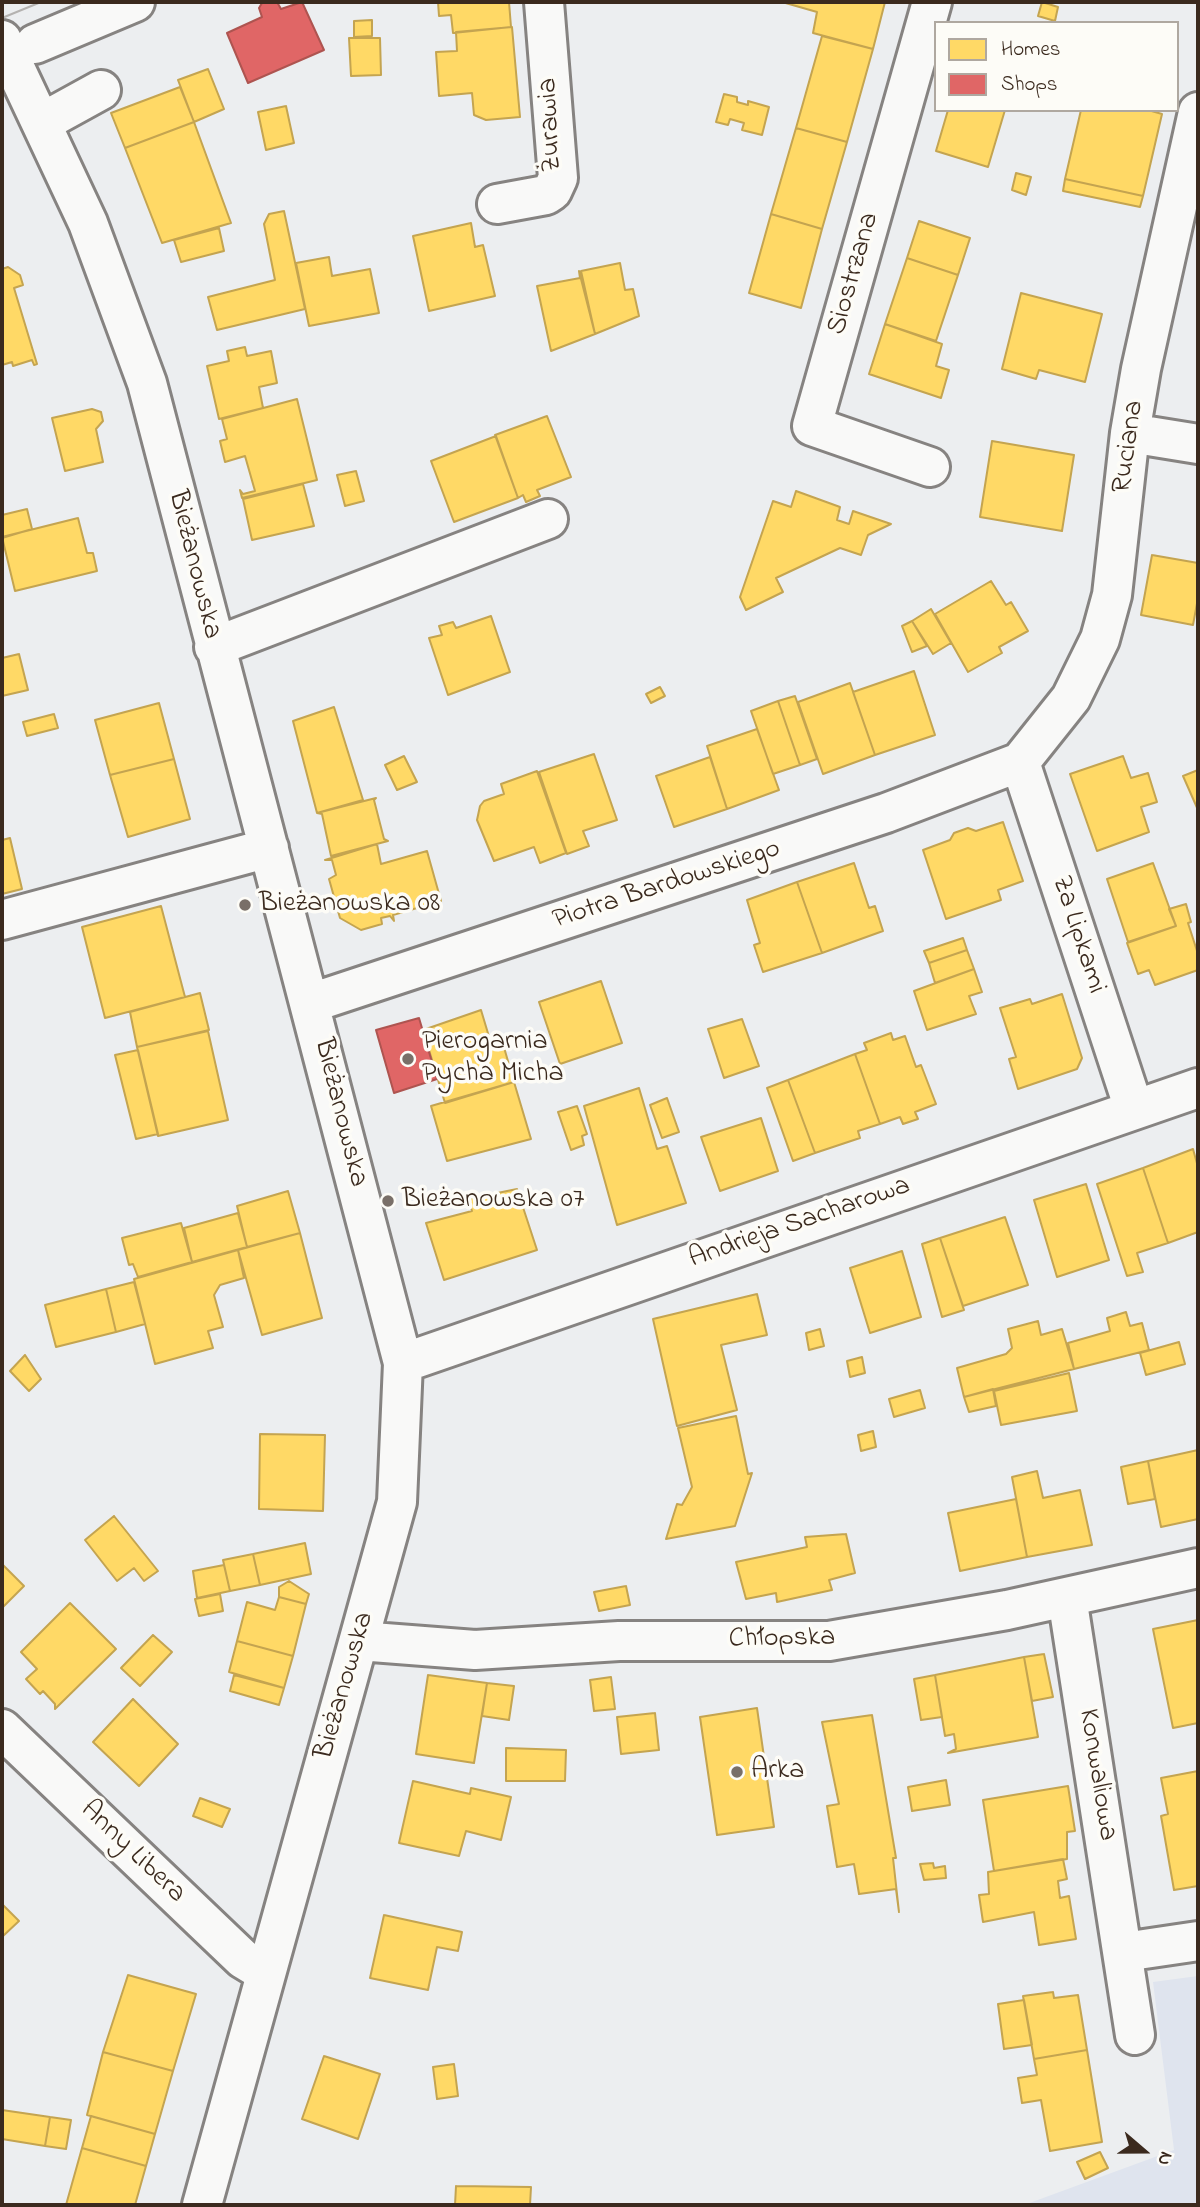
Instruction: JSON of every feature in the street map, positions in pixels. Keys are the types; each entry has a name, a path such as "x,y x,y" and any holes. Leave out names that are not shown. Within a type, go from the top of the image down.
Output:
{"street":[{"path":"18,42 135,2"},
{"name":"Żurawia","path":"497,204 546,195 552,191 558,178 544,2"},
{"name":"Siostrzana","path":"930,467 812,426 932,2"},
{"name":"Bieżanowska","path":"18,42 41,123 88,223 147,383 403,1363 397,1502 202,2205"},
{"path":"41,123 101,90"},
{"name":"Ruciana","path":"1020,762 1071,698 1100,639 1112,595 1130,433 1198,112"},
{"path":"1130,433 1198,444"},
{"path":"214,647 548,519"},
{"name":"Piotra Bardowskiego","path":"311,1003 886,813 1020,762"},
{"name":"Za Lipkami","path":"1020,762 1134,1108"},
{"path":"2,920 269,848"},
{"name":"Andrieja Sacharowa","path":"403,1363 1198,1088"},
{"name":"Chłopska","path":"359,1640 475,1650 619,1641 830,1641 1067,1597 1198,1568"},
{"name":"Konwaliowa","path":"1067,1597 1135,2035"},
{"name":"Anny Libera","path":"2,1729 243,1959 266,1973"},
{"path":"1124,1952 1198,1941"}],"shaded area":[{"path":"1198,1976 1198,2205 1024,2205 1174,2150 1153,1982"}],"building: Homes":[{"path":"438,2 509,2 511,27 453,33 451,15 439,16"},
{"path":"782,2 885,2 873,49 813,33 817,12"},
{"path":"1042,2 1058,7 1055,21 1038,16"},
{"path":"372,20 372,36 354,37 354,21"},
{"path":"512,27 520,117 486,120 474,115 472,93 439,96 436,52 457,51 456,32"},
{"path":"822,36 873,49 847,142 796,128"},
{"path":"349,38 380,38 381,75 351,76"},
{"path":"208,69 224,109 194,122 178,80"},
{"path":"180,87 194,122 125,148 111,113"},
{"path":"724,94 737,97 737,102 748,105 748,101 769,107 762,135 742,130 744,123 730,119 728,125 716,122"},
{"path":"286,106 294,143 266,150 258,112"},
{"path":"947,112 1004,112 988,167 936,151"},
{"path":"1081,112 1162,114 1143,196 1065,179"},
{"path":"194,122 231,223 162,243 125,148"},
{"path":"796,128 847,142 822,229 771,214"},
{"path":"1016,173 1031,177 1026,195 1012,190"},
{"path":"1065,179 1143,196 1140,207 1063,191"},
{"path":"284,211 305,309 217,330 208,297 275,280 264,224 269,214"},
{"path":"771,214 822,229 801,308 749,293"},
{"path":"919,221 970,238 958,275 907,258"},
{"path":"471,223 475,247 483,245 495,296 429,311 413,236"},
{"path":"219,228 224,251 181,262 174,240"},
{"path":"329,257 332,276 370,269 379,313 309,326 296,263"},
{"path":"907,258 958,275 936,341 885,324"},
{"path":"620,263 625,290 633,289 639,316 595,334 581,271"},
{"path":"8,267 20,275 23,285 14,288 37,364 34,365 32,360 13,366 12,362 2,365 2,269"},
{"path":"579,271 595,334 551,351 537,286 580,278"},
{"path":"1021,293 1102,314 1085,382 1039,370 1036,379 1002,369"},
{"path":"885,324 942,344 936,366 949,370 941,398 869,374"},
{"path":"245,347 247,356 271,351 277,383 259,387 263,408 219,419 207,366 229,361 227,351"},
{"path":"297,399 317,480 242,498 240,490 243,494 255,491 245,456 225,462 220,441 227,439 222,419"},
{"path":"92,409 101,412 103,421 96,429 103,462 65,471 52,418"},
{"path":"547,416 571,477 537,490 540,496 526,502 523,495 518,498 495,435"},
{"path":"496,436 518,498 454,522 431,461"},
{"path":"992,441 1074,455 1062,531 980,517"},
{"path":"356,471 364,501 345,506 337,475"},
{"path":"303,484 314,526 252,540 243,499"},
{"path":"796,491 840,507 837,520 849,524 853,511 891,524 868,535 861,555 840,548 776,578 783,592 746,610 740,597 773,501 791,507"},
{"path":"27,509 32,529 2,538 2,515"},
{"path":"78,518 87,553 93,553 97,571 15,591 2,537"},
{"path":"1152,555 1198,563 1198,598 1193,625 1141,615"},
{"path":"991,581 1006,605 1011,602 1028,631 999,647 1002,653 968,672 935,614"},
{"path":"931,609 951,643 933,654 912,621"},
{"path":"491,616 510,672 448,695 429,638 442,635 439,626 453,622 456,628"},
{"path":"912,621 927,646 912,652 902,626"},
{"path":"19,654 28,690 2,696 2,658"},
{"path":"914,671 935,735 875,755 853,692"},
{"path":"850,683 875,755 823,774 798,702"},
{"path":"660,687 665,696 651,703 646,694"},
{"path":"795,696 817,759 800,765 778,701"},
{"path":"778,701 800,765 773,774 751,711"},
{"path":"159,703 174,759 110,775 95,720"},
{"path":"334,707 363,800 317,813 293,721"},
{"path":"54,714 58,728 27,736 23,722"},
{"path":"757,729 779,790 727,809 707,746"},
{"path":"594,754 617,820 583,831 589,846 567,854 539,772"},
{"path":"404,756 417,782 397,790 385,765"},
{"path":"1123,756 1131,778 1148,773 1157,802 1141,807 1149,832 1097,851 1070,774"},
{"path":"710,757 727,809 674,827 656,776"},
{"path":"174,759 190,819 128,837 110,775"},
{"path":"1198,770 1198,810 1183,776"},
{"path":"537,771 566,853 540,863 534,847 494,861 477,820 480,806 484,801 504,794 501,784"},
{"path":"376,798 374,800 384,839 388,841 331,856 322,814 317,813"},
{"path":"1003,822 1023,881 998,890 1001,900 946,919 923,850 950,840 954,833 968,828 976,831"},
{"path":"10,838 22,889 2,894 2,840"},
{"path":"377,844 381,864 427,851 441,901 393,915 394,921 390,916 381,918 382,924 361,930 340,918 329,879 336,875 332,860 325,860"},
{"path":"854,863 869,908 875,906 883,931 822,953 797,882"},
{"path":"1153,863 1176,926 1128,942 1107,879"},
{"path":"797,882 822,953 763,972 754,945 760,943 747,900"},
{"path":"1186,904 1191,922 1188,923 1198,954 1198,970 1155,985 1149,970 1138,974 1127,943 1176,926 1169,909"},
{"path":"161,906 185,997 105,1018 82,927"},
{"path":"963,938 967,950 929,963 924,951"},
{"path":"967,950 974,969 935,983 929,963"},
{"path":"974,969 982,992 969,996 976,1014 927,1030 914,991"},
{"path":"601,981 622,1043 560,1064 539,1002"},
{"path":"200,993 209,1030 137,1047 130,1012"},
{"path":"1062,994 1082,1058 1077,1069 1018,1089 1009,1059 1016,1057 1000,1008 1030,999 1032,1004"},
{"path":"481,1010 490,1040 501,1037 514,1082 445,1103 423,1030"},
{"path":"742,1019 759,1066 724,1078 708,1029"},
{"path":"208,1031 228,1120 158,1136 137,1047"},
{"path":"891,1033 893,1040 905,1036 916,1067 921,1065 936,1104 915,1112 918,1119 903,1124 900,1117 880,1124 855,1054 867,1050 864,1043"},
{"path":"138,1050 158,1134 136,1139 115,1055"},
{"path":"855,1054 880,1124 858,1131 860,1138 815,1153 788,1080"},
{"path":"788,1080 815,1153 793,1161 767,1088"},
{"path":"514,1082 531,1139 447,1161 431,1106"},
{"path":"639,1088 657,1149 667,1146 686,1203 617,1225 584,1106"},
{"path":"667,1098 679,1132 662,1138 650,1105"},
{"path":"577,1106 587,1134 582,1136 584,1145 571,1150 558,1112"},
{"path":"761,1118 778,1171 720,1191 701,1137"},
{"path":"1193,1149 1198,1167 1198,1232 1168,1243 1143,1168"},
{"path":"1143,1168 1168,1243 1137,1253 1143,1272 1127,1276 1097,1184"},
{"path":"1086,1184 1109,1260 1057,1277 1034,1200"},
{"path":"517,1189 537,1250 444,1280 426,1223 472,1211 468,1199"},
{"path":"288,1191 300,1233 247,1247 237,1206"},
{"path":"238,1213 247,1247 192,1262 184,1228"},
{"path":"1005,1217 1028,1285 963,1306 940,1238"},
{"path":"181,1223 192,1262 138,1277 133,1264 129,1265 122,1238"},
{"path":"300,1233 322,1318 262,1335 238,1250"},
{"path":"940,1238 964,1310 942,1317 922,1244"},
{"path":"238,1250 244,1278 220,1285 214,1295 223,1327 208,1331 213,1348 155,1364 134,1279"},
{"path":"902,1251 921,1317 870,1333 850,1268"},
{"path":"134,1282 145,1324 116,1332 106,1289"},
{"path":"106,1289 116,1332 56,1347 45,1305"},
{"path":"757,1294 767,1335 721,1345 737,1410 677,1426 653,1319"},
{"path":"1126,1312 1130,1326 1142,1323 1149,1350 1074,1369 1068,1343 1110,1331 1107,1318"},
{"path":"1038,1321 1041,1335 1062,1329 1074,1369 964,1397 957,1368 1006,1354 1012,1348 1008,1329"},
{"path":"820,1329 824,1346 809,1350 806,1333"},
{"path":"1179,1342 1185,1364 1146,1375 1140,1353"},
{"path":"25,1355 41,1379 29,1391 10,1371"},
{"path":"862,1357 865,1373 850,1377 847,1361"},
{"path":"1069,1373 1077,1411 1001,1425 994,1391"},
{"path":"993,1389 996,1406 969,1412 964,1397"},
{"path":"920,1390 925,1408 894,1417 889,1399"},
{"path":"736,1416 748,1474 752,1473 735,1526 666,1539 677,1504 682,1505 692,1487 678,1428"},
{"path":"873,1431 876,1447 861,1451 858,1435"},
{"path":"260,1434 325,1435 323,1511 259,1509"},
{"path":"1198,1450 1198,1519 1161,1527 1148,1461"},
{"path":"1148,1461 1155,1499 1128,1504 1121,1467"},
{"path":"1037,1471 1043,1498 1080,1490 1092,1545 1027,1557 1012,1477"},
{"path":"1016,1499 1027,1557 960,1571 948,1513"},
{"path":"114,1516 158,1571 144,1581 134,1568 117,1581 85,1540"},
{"path":"846,1534 855,1573 829,1580 832,1590 777,1602 776,1593 746,1599 736,1562 807,1547 805,1537"},
{"path":"305,1543 311,1574 260,1585 253,1554"},
{"path":"253,1554 260,1585 230,1591 223,1560"},
{"path":"2,1564 24,1586 2,1608"},
{"path":"224,1565 230,1591 197,1598 193,1571"},
{"path":"289,1581 309,1594 306,1604 279,1597 279,1587"},
{"path":"626,1586 630,1605 599,1611 594,1592"},
{"path":"220,1594 223,1611 199,1616 195,1599"},
{"path":"279,1597 306,1604 293,1656 237,1641 247,1602 275,1610"},
{"path":"70,1603 116,1649 55,1709 55,1704 43,1691 40,1694 26,1679 37,1669 21,1652"},
{"path":"1198,1620 1198,1723 1173,1728 1153,1629"},
{"path":"153,1635 172,1652 140,1686 121,1668"},
{"path":"237,1641 293,1656 284,1688 229,1672"},
{"path":"1044,1654 1053,1697 1032,1701 1024,1657"},
{"path":"1024,1657 1038,1737 948,1753 956,1749 954,1734 945,1736 935,1675"},
{"path":"234,1675 284,1688 279,1705 230,1691"},
{"path":"428,1675 487,1683 474,1763 416,1754"},
{"path":"935,1675 942,1717 921,1720 914,1679"},
{"path":"611,1677 615,1709 594,1711 590,1680"},
{"path":"487,1683 514,1686 509,1720 482,1716"},
{"path":"133,1699 178,1744 139,1786 93,1742"},
{"name":"Arka","path":"757,1708 774,1827 717,1835 700,1717"},
{"path":"655,1713 659,1750 621,1754 617,1717"},
{"path":"872,1715 896,1858 893,1858 899,1912 896,1889 859,1894 854,1864 837,1867 827,1806 839,1804 822,1722"},
{"path":"506,1748 566,1750 565,1781 506,1781"},
{"path":"1198,1771 1198,1886 1174,1890 1161,1816 1168,1814 1161,1778"},
{"path":"946,1780 950,1805 912,1811 908,1787"},
{"path":"413,1781 470,1794 471,1788 511,1797 501,1840 466,1831 459,1856 399,1843"},
{"path":"1068,1786 1075,1831 1067,1832 1067,1859 994,1871 983,1800"},
{"path":"200,1798 230,1809 222,1827 193,1816"},
{"path":"1063,1859 1067,1879 1058,1881 1060,1898 1069,1896 1076,1939 1039,1945 1034,1912 983,1922 979,1895 989,1894 988,1872"},
{"path":"933,1863 934,1868 945,1866 946,1878 924,1880 920,1864"},
{"path":"2,1904 19,1921 2,1937"},
{"path":"384,1915 462,1932 458,1951 437,1947 428,1990 370,1978"},
{"path":"128,1975 196,1994 173,2071 103,2052"},
{"path":"1053,1992 1054,1998 1078,1995 1087,2050 1034,2059 1023,1996"},
{"path":"1024,2000 1032,2045 1004,2049 998,2004"},
{"path":"1087,2050 1102,2142 1050,2151 1041,2100 1022,2103 1018,2078 1037,2075 1034,2059"},
{"path":"103,2052 173,2071 155,2134 87,2115"},
{"path":"324,2056 380,2074 358,2139 302,2119"},
{"path":"454,2064 458,2096 437,2099 433,2067"},
{"path":"2,2110 50,2117 45,2146 2,2139"},
{"path":"91,2116 155,2134 146,2166 82,2148"},
{"path":"50,2117 71,2120 66,2149 45,2146"},
{"path":"82,2148 146,2166 135,2205 66,2205"},
{"path":"1100,2152 1108,2168 1085,2179 1077,2162"},
{"path":"456,2186 531,2187 530,2205 455,2205"}],"building: Shops":[{"path":"277,2 281,9 302,2 324,50 248,83 227,33 262,17 259,8 262,3"},
{"path":"419,1018 437,1079 394,1093 376,1030"}],"tram line":[{"path":"2,18 41,2"}],"place":[{"name":"Bieżanowska 08","path":"245,905"},
{"name":"Pierogarnia Pycha Micha","path":"408,1059"},
{"name":"Bieżanowska 07","path":"388,1201"},
{"name":"Arka","path":"737,1772"}]}
